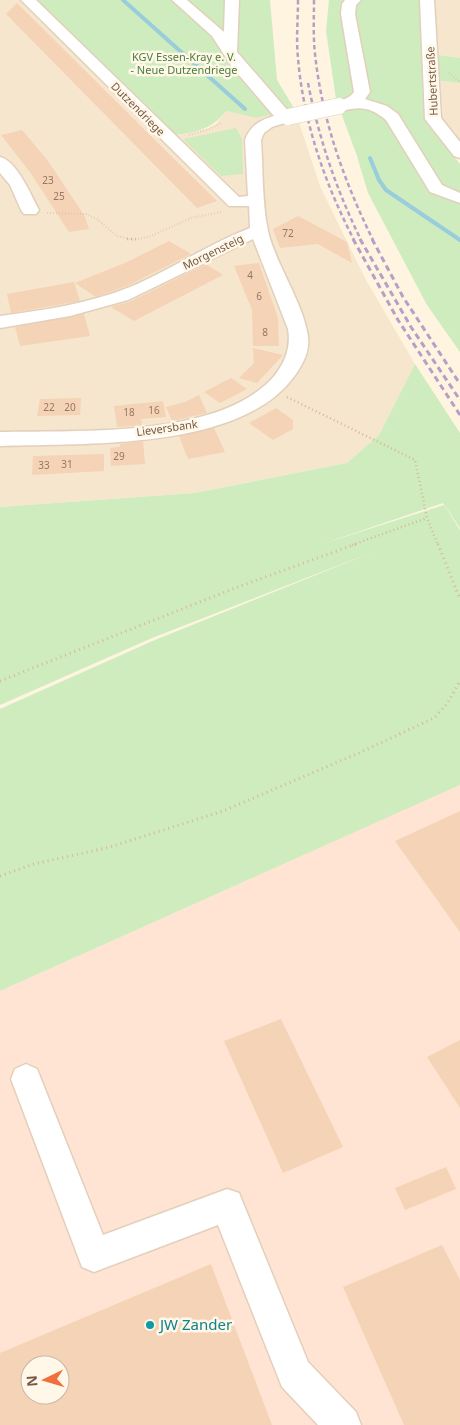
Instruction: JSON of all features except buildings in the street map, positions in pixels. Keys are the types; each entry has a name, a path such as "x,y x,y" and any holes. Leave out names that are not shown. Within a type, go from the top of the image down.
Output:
{"street":[{"name":"Dutzendriege","path":"28,0 169,140 235,202"},
{"path":"179,0 211,26 230,51 237,64 286,117"},
{"path":"230,51 232,0"},
{"path":"354,0 347,9 362,92 356,101 382,109 392,116 436,188 460,198"},
{"name":"Hubertstraße","path":"427,0 433,119 460,153"},
{"name":"Morgensteig","path":"0,322 75,311 104,303 140,289 240,238 259,232 254,135 265,124 286,117 356,101"},
{"path":"0,162 18,184 30,210"},
{"path":"235,202 256,201"},
{"name":"Lieversbank","path":"0,439 131,433 182,428 210,421 254,404 272,390 289,372 297,354 299,341 297,329 259,232"},
{"path":"26,1079 94,1255 227,1205 295,1374 343,1425"}],"path":[{"path":"169,140 200,132 221,123"},
{"path":"30,210 84,214 96,218 108,230 125,238 141,239 154,236 192,218 228,210 225,205 235,202"},
{"path":"272,390 415,460 427,518 460,599"},
{"path":"0,682 235,588 427,518"},
{"path":"0,876 34,864 110,847 223,811 359,753 434,718 447,704 460,681"}],"shaded area":[{"path":"0,0 23,0 166,138 206,129 216,124 226,111 256,118 295,110 320,186 366,280 415,364 379,435 347,463 195,493 0,507"},
{"path":"429,0 460,0 460,58 432,54"},
{"path":"435,80 460,83 460,158 440,128"},
{"path":"460,785 460,1425 0,1425 0,991"}],"green space":[{"name":"KGV Essen-Kray e. V. - Neue Dutzendriege","path":"30,0 270,0 277,80 295,110 256,118 226,111 213,124 207,127 168,137"},
{"path":"329,0 425,0 429,117 427,124 460,164 460,352 427,305 368,193 357,156 336,99 326,31"},
{"path":"432,54 460,58 460,83 435,80"},
{"path":"236,128 242,139 243,174 221,176 183,139"},
{"path":"415,364 460,433 460,528 443,503 319,545 444,505 460,530 460,785 0,991 0,709 155,640 378,550 152,638 0,705 0,507 195,493 347,463 379,435"}],"waterway":[{"path":"123,0 245,109"},
{"path":"370,158 379,180 386,190 460,240"}],"railway":[{"path":"298,0 297,51 310,129 334,197 354,240"},
{"path":"314,0 314,47 323,103 344,173 373,240"},
{"path":"308,83 317,124 329,163 361,240"},
{"path":"353,239 398,320 460,415"},
{"path":"360,239 411,327 460,400"},
{"path":"372,239 403,297 460,384"}],"place":[{"name":"JW Zander","path":"150,1325"}]}
